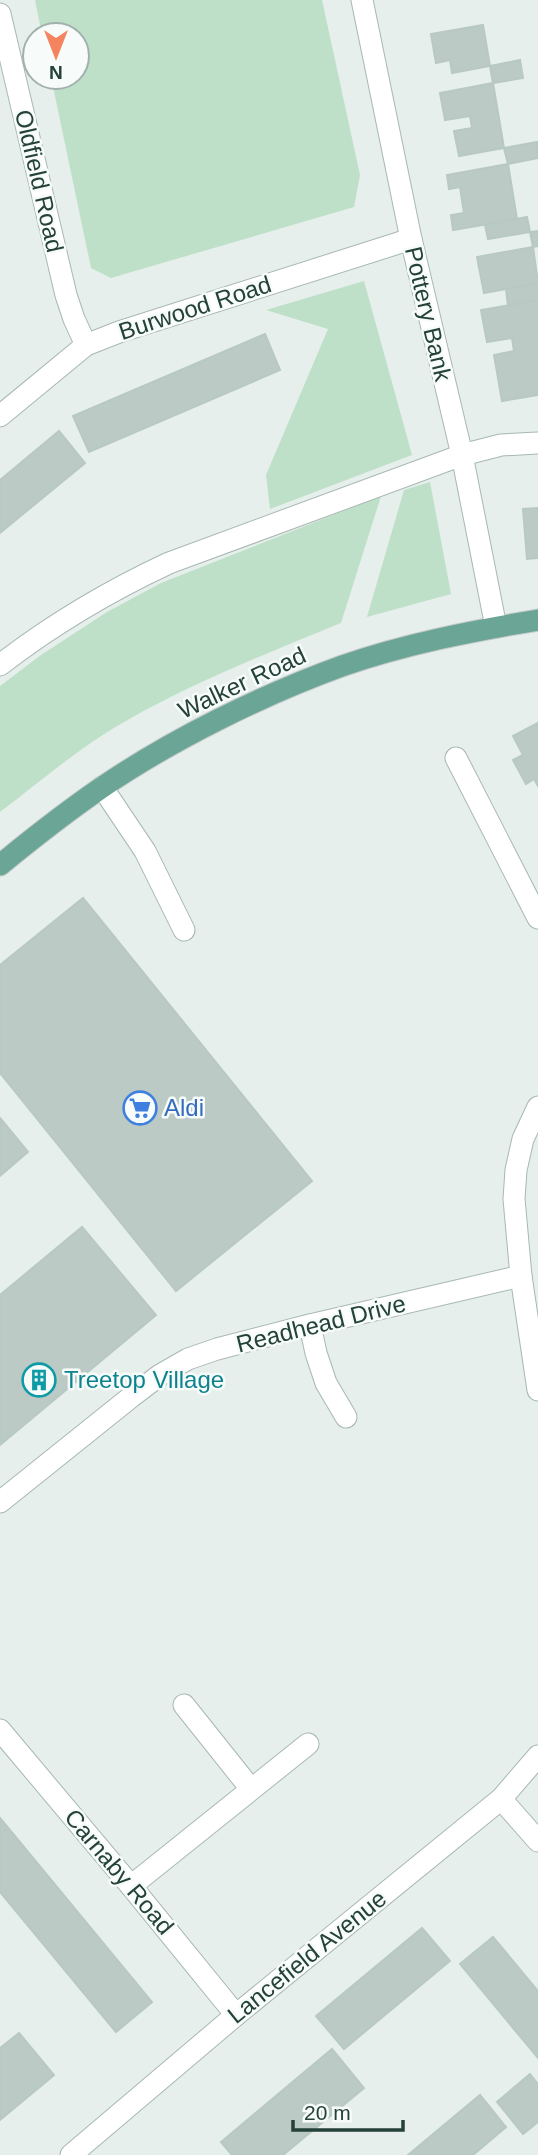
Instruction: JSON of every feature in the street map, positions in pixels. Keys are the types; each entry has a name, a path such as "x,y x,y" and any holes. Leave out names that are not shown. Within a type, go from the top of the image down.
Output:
{"main road":[{"name":"Walker Road","path":"0,865 102,787 158,752 221,719 341,667 413,645 538,621"}],"street":[{"name":"Pottery Bank","path":"362,0 411,239 462,455 496,627"},
{"name":"Oldfield Road","path":"0,14 66,295 86,345"},
{"name":"Burwood Road","path":"0,416 86,345 119,332 411,239"},
{"path":"0,665 83,607 158,569 462,455 501,445 538,443"},
{"path":"456,758 538,918"},
{"path":"102,787 149,858 184,930"},
{"path":"538,1107 523,1139 516,1170 514,1199 521,1276 538,1390"},
{"name":"Readhead Drive","path":"0,1502 160,1375 188,1359 310,1325 521,1276"},
{"path":"310,1325 326,1383 346,1417"},
{"path":"184,1705 251,1789"},
{"name":"Carnaby Road","path":"0,1730 236,2015"},
{"path":"131,1886 307,1744"},
{"name":"Lancefield Avenue","path":"71,2155 236,2015 501,1799 538,1756"},
{"path":"501,1799 538,1841"}],"green space":[{"path":"35,0 322,0 360,175 354,207 111,278 91,268 54,91 91,91 91,21 39,21"},
{"path":"364,281 412,455 270,509 266,475 328,329 266,310"},
{"path":"430,482 451,594 367,617 404,490"},
{"path":"381,496 341,623 205,681 126,721 77,753 0,812 0,686 41,655 107,612 161,583"}],"building":[{"path":"483,25 490,66 452,73 450,60 436,63 431,34"},
{"path":"520,60 523,78 493,83 490,66"},
{"path":"493,83 504,148 459,156 454,131 472,128 470,116 445,120 440,93"},
{"path":"537,142 538,158 508,164 504,148"},
{"path":"508,164 517,219 453,230 451,215 464,213 460,187 449,189 447,175"},
{"path":"527,217 530,232 488,239 485,225"},
{"path":"538,231 538,246 533,247 530,232"},
{"path":"533,247 538,283 484,293 477,257"},
{"path":"538,283 538,300 508,306 506,289"},
{"path":"538,300 538,395 502,401 494,355 514,351 512,338 487,342 481,310"},
{"path":"265,334 280,370 89,452 73,416"},
{"path":"59,431 85,463 0,533 0,480"},
{"path":"538,508 538,558 527,559 523,509"},
{"path":"538,723 538,786 534,779 526,784 513,760 523,755 513,736"},
{"name":"Aldi","path":"83,898 312,1181 176,1291 0,1073 0,965"},
{"path":"0,1118 28,1152 0,1176"},
{"name":"Treetop Village","path":"82,1227 156,1315 0,1445 0,1295"},
{"path":"0,1818 152,2002 116,2032 0,1892"},
{"path":"422,1928 450,1961 344,2049 316,2016"},
{"path":"493,1937 538,1991 538,2058 460,1964"},
{"path":"19,2033 54,2075 0,2120 0,2048"},
{"path":"332,2049 364,2088 283,2155 232,2155 221,2142"},
{"path":"530,2074 538,2084 538,2122 523,2134 497,2102"},
{"path":"480,2095 506,2127 473,2155 408,2155"}],"place":[{"name":"Aldi","path":"140,1108"},
{"name":"Treetop Village","path":"39,1380"}]}
